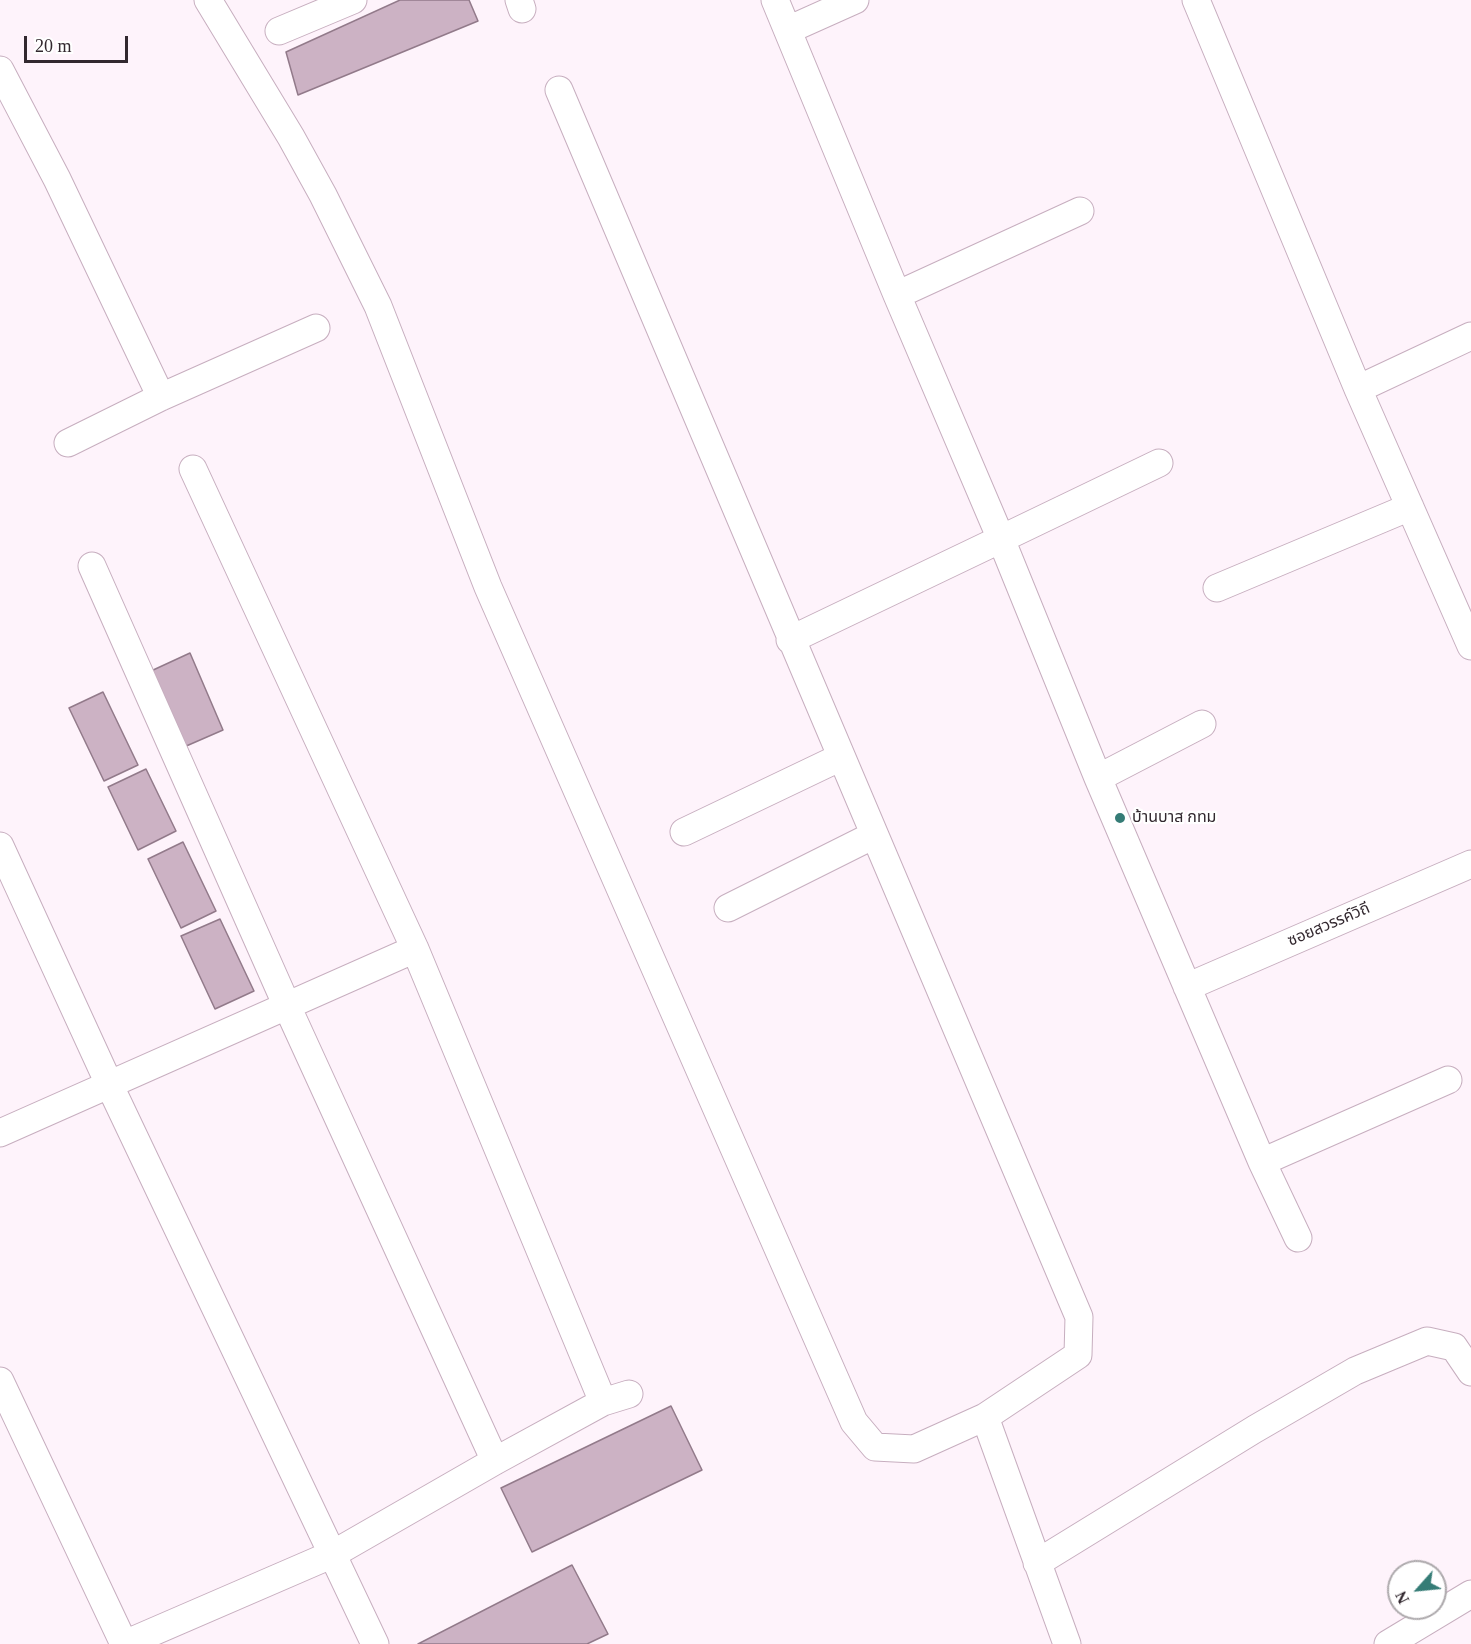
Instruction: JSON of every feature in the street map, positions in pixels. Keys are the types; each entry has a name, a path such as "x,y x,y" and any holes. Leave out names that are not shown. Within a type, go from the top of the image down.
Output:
{"street":[{"path":"208,0 312,176 378,306 488,587 854,1422 875,1447 914,1449 985,1417 1078,1355 1079,1317 790,640 559,90"},
{"path":"279,31 353,0"},
{"path":"775,0 1001,539 1098,778 1262,1162 1298,1238"},
{"path":"788,30 855,0"},
{"path":"1196,0 1358,389 1471,646"},
{"path":"0,70 57,179 161,397"},
{"path":"897,295 1080,210"},
{"path":"68,443 161,397 316,328"},
{"path":"1358,389 1471,336"},
{"path":"790,640 1159,463"},
{"path":"194,469 416,949 603,1402"},
{"path":"1217,588 1410,507"},
{"path":"92,566 287,1006 495,1461"},
{"path":"1098,778 1202,724"},
{"path":"684,832 841,757"},
{"path":"728,908 874,835"},
{"path":"0,846 110,1086 375,1644"},
{"name":"ซอยสวรรค์วิถี","path":"1187,987 1471,864"},
{"path":"0,1133 416,949"},
{"path":"1262,1162 1448,1080"},
{"path":"1037,1563 1255,1428 1355,1371 1427,1341 1454,1347 1471,1372"},
{"path":"0,1381 125,1644 333,1554 603,1402 629,1394"},
{"path":"985,1417 1067,1644"},
{"path":"1388,1644 1471,1594"}],"building":[{"path":"400,0 469,0 478,21 298,95 286,52"},
{"path":"190,653 223,730 184,747 151,671"},
{"path":"103,692 138,765 104,781 69,708"},
{"path":"146,769 176,831 138,850 108,787"},
{"path":"183,842 216,911 181,928 148,859"},
{"path":"220,919 254,991 215,1009 181,936"},
{"path":"671,1406 702,1470 532,1552 501,1488"},
{"path":"572,1565 608,1634 587,1644 418,1644"}],"place":[{"name":"บ้านบาส กทม","path":"1120,818"}]}
